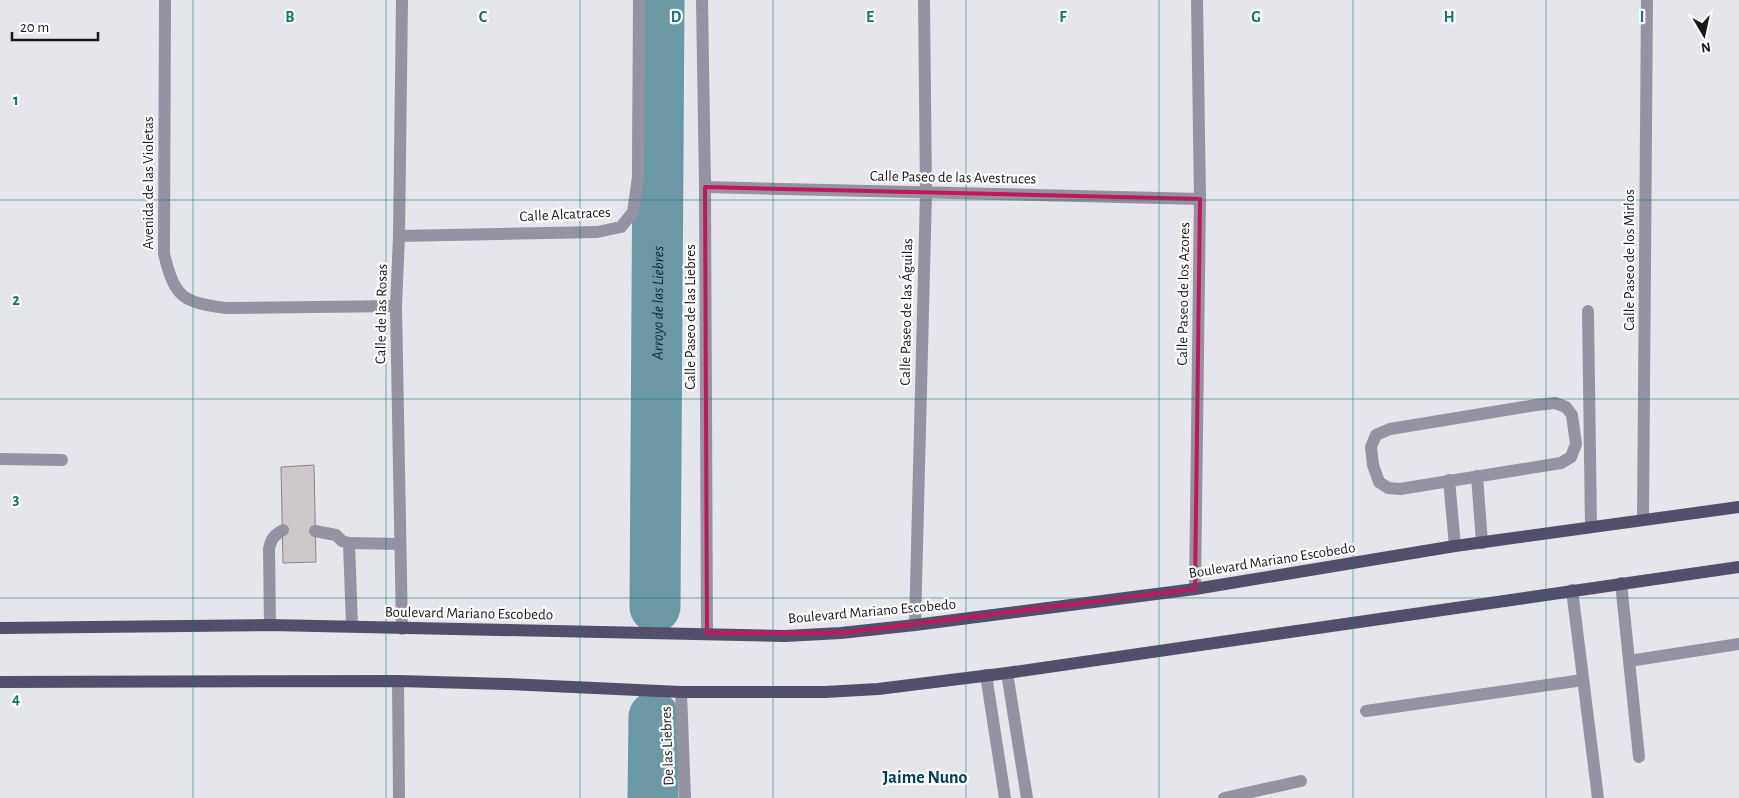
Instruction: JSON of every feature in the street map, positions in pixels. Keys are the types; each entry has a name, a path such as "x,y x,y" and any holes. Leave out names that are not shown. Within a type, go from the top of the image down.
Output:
{"main road":[{"name":"Boulevard Mariano Escobedo","path":"0,628 270,625 785,636 841,633 915,626 1195,589 1455,546 1739,507"},
{"path":"0,682 398,681 681,692 825,692 878,688 1007,673 1739,567"}],"street":[{"name":"Avenida de las Violetas","path":"165,0 164,254 170,278 181,295 199,304 226,308 396,306"},
{"name":"Calle de las Rosas","path":"402,0 399,236 396,306 402,629"},
{"name":"Calle Alcatraces","path":"399,236 597,232 621,227 633,212 638,176 639,0"},
{"name":"Calle Paseo de las Liebres","path":"702,0 706,187 707,633"},
{"name":"Calle Paseo de las Águilas","path":"915,626 926,193 924,0"},
{"name":"Calle Paseo de los Azores","path":"1195,589 1200,199 1197,0"},
{"name":"Calle Paseo de los Mirlos","path":"1643,520 1647,0"},
{"name":"Calle Paseo de las Avestruces","path":"706,187 1200,199"},
{"path":"1588,312 1591,527"},
{"path":"1555,403 1566,407 1572,415 1576,444 1571,457 1561,463 1477,476 1400,488 1388,488 1379,482 1373,465 1371,447 1376,435 1390,429 1536,404 1555,403"},
{"path":"0,459 62,460"},
{"path":"1477,476 1482,542"},
{"path":"1449,480 1455,546"},
{"path":"270,625 269,548 271,540 282,530"},
{"path":"315,531 336,535 342,541 349,543 400,544"},
{"path":"349,543 352,626"},
{"path":"1621,583 1639,756"},
{"path":"1572,590 1598,798"},
{"path":"1629,661 1739,644"},
{"path":"1007,673 1027,798"},
{"path":"986,675 1005,798"},
{"path":"1366,711 1583,680"},
{"path":"398,681 399,798"},
{"name":"De las Liebres","path":"681,692 685,798"},
{"path":"1224,798 1239,797 1301,782"}],"highlighted area":[{"path":"705,187 1200,199 1195,589 841,633 707,633"}],"building":[{"path":"314,465 316,562 283,563 281,467"}],"waterway":[{"name":"Arroyo de las Liebres","path":"655,607 659,0"},
{"name":"Arroyo de las Liebres","path":"653,798 654,717"}],"district":[{"name":"Jaime Nuno","path":"925,777"}]}
